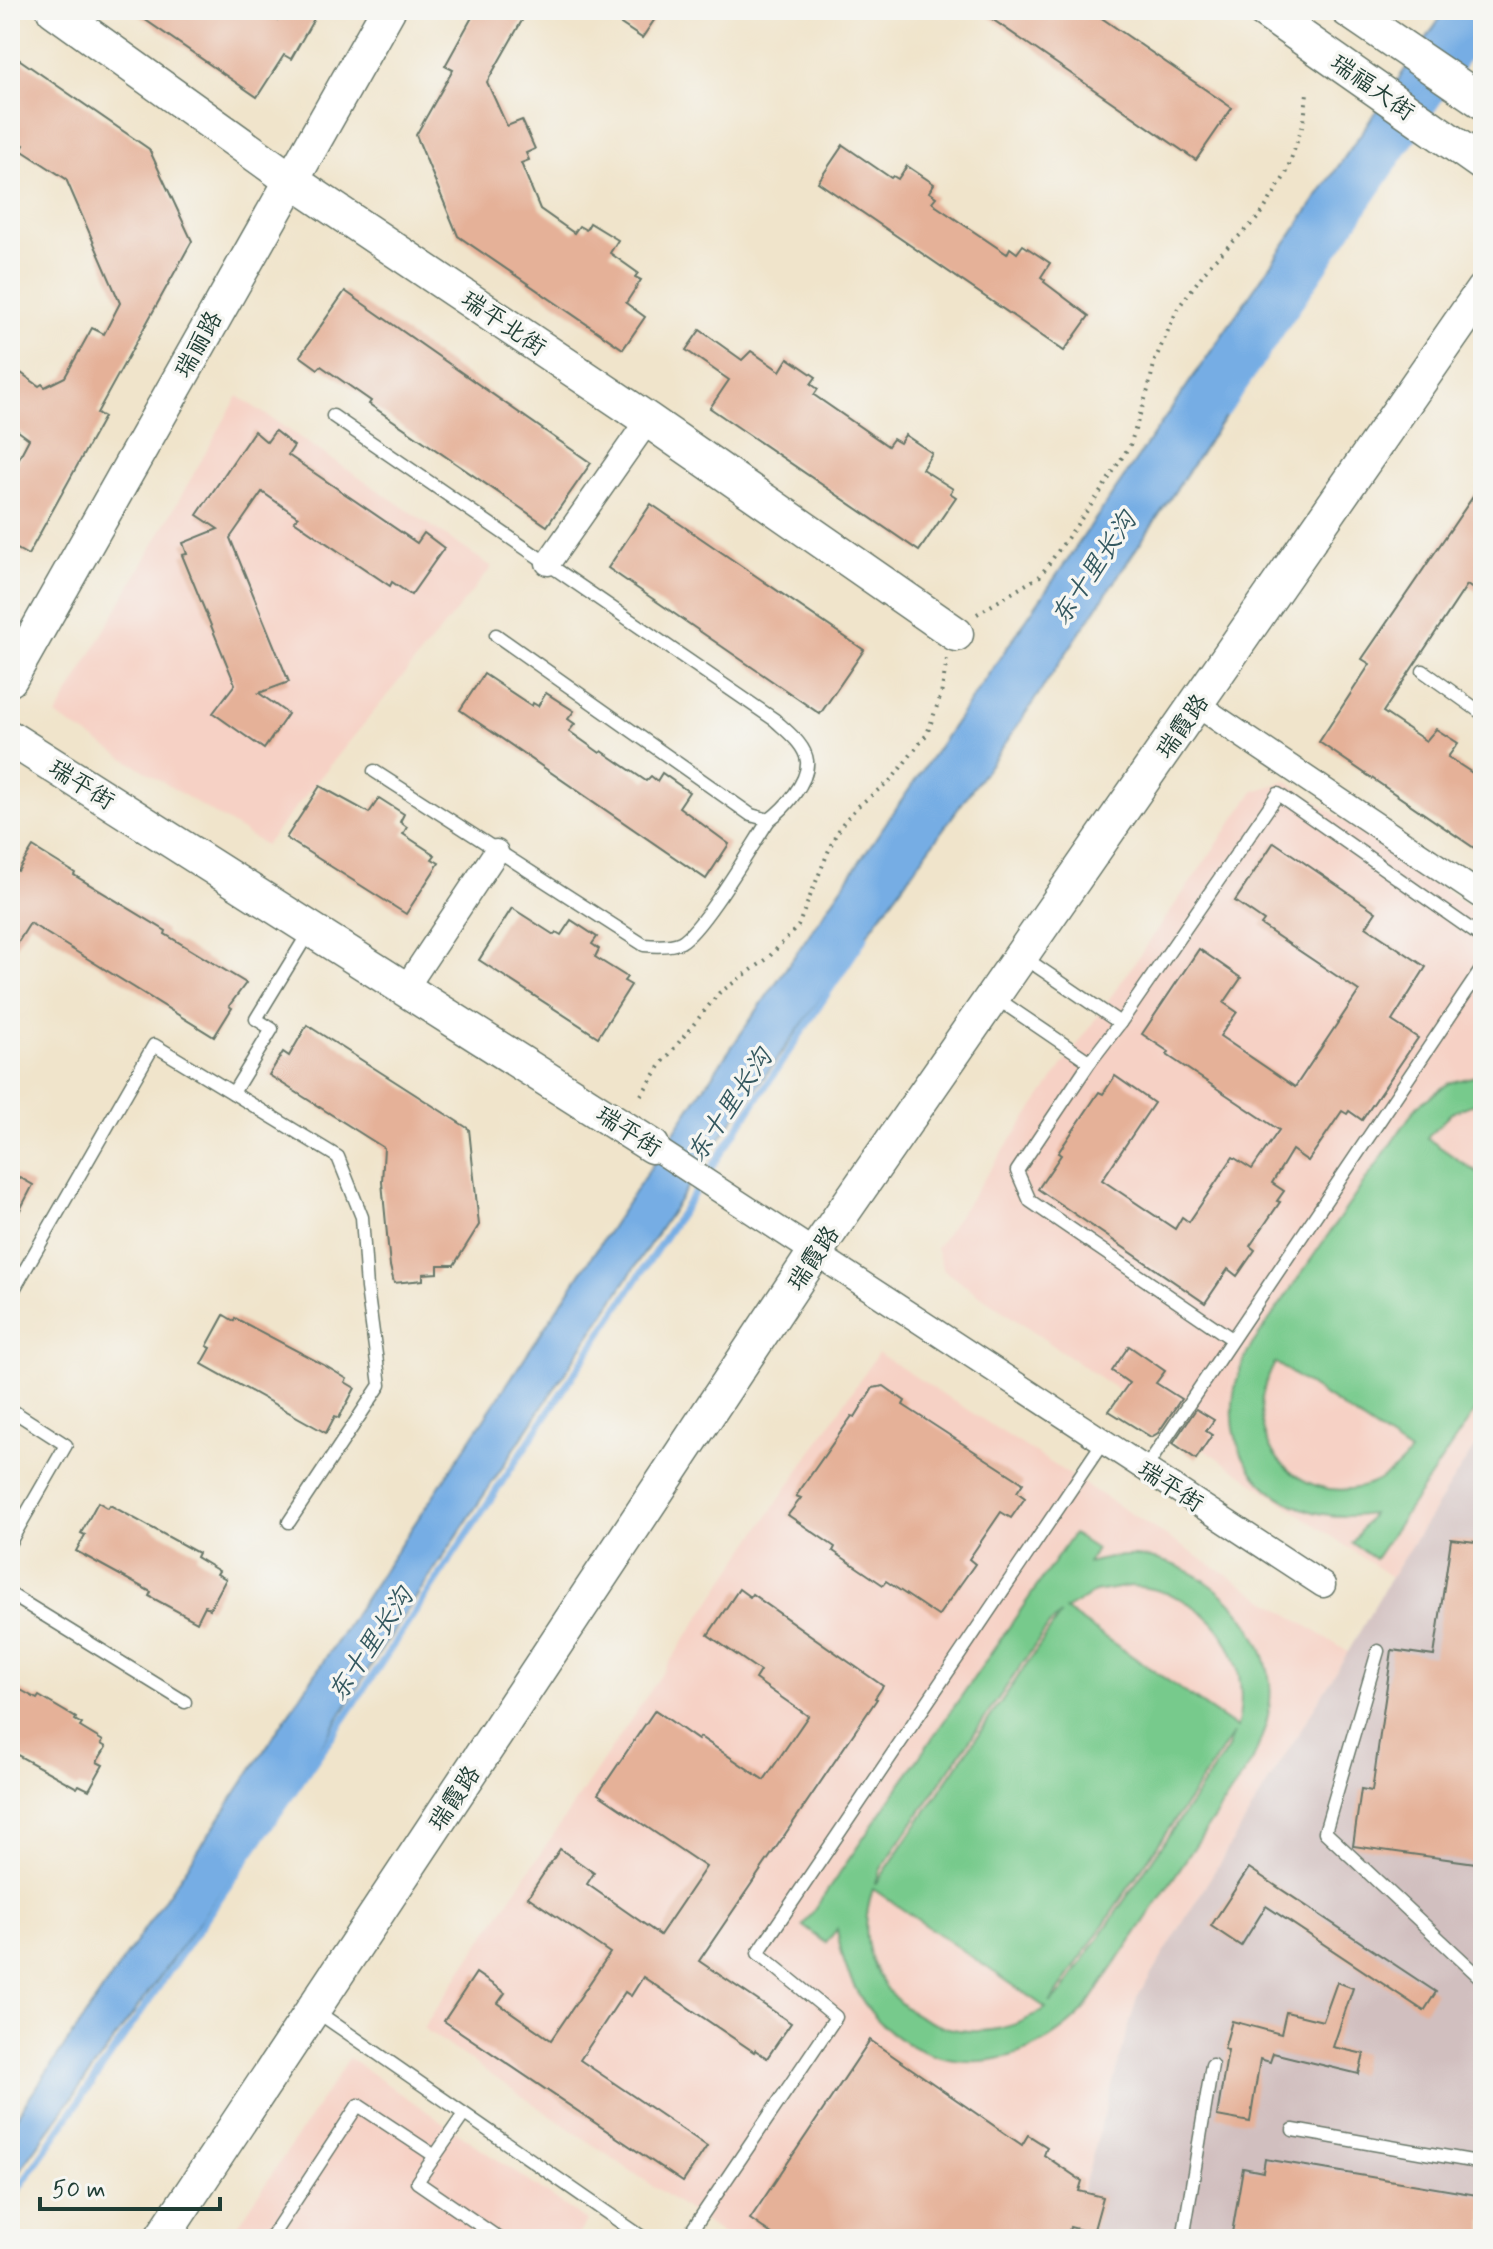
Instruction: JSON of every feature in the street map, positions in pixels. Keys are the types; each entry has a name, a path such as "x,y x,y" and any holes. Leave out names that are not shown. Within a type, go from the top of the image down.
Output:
{"street":[{"name":"瑞平北街","path":"54,10 291,180 648,420 956,634"},
{"name":"瑞丽路","path":"10,679 388,10"},
{"name":"瑞福大街","path":"1263,10 1483,164"},
{"name":"瑞福大街","path":"1361,19 1482,101"},
{"name":"瑞霞路","path":"161,2239 814,1254 1483,290"},
{"path":"548,563 648,420"},
{"path":"1196,704 1483,897"},
{"name":"瑞平街","path":"10,738 652,1146 1323,1585"},
{"path":"405,989 496,852"}],"lane":[{"path":"333,416 775,720 799,743 807,760 804,775 786,803 769,820 697,927 681,942 662,946 644,945 374,771"},
{"path":"496,635 751,815 769,820"},
{"path":"1423,671 1483,714"},
{"path":"1232,1339 1030,1201 1017,1171 1278,794 1483,938"},
{"path":"233,1093 272,1029 256,1019 311,929"},
{"path":"1022,956 1120,1023"},
{"path":"1145,1469 1483,967"},
{"path":"994,996 1090,1062"},
{"path":"10,1296 154,1045 338,1157 362,1217 367,1288 380,1385 289,1522"},
{"path":"10,1409 66,1445 10,1542"},
{"path":"686,2239 836,2017 758,1953 1103,1442"},
{"path":"10,1594 185,1702"},
{"path":"1378,1651 1325,1832 1483,1980"},
{"path":"313,2010 645,2239"},
{"path":"1183,2239 1212,2065"},
{"path":"272,2238 358,2105 435,2156"},
{"path":"464,2114 417,2182 500,2239"},
{"path":"1293,2130 1483,2163"}],"path":[{"path":"641,1095 663,1062 719,993 767,959 798,926 843,823 857,807 892,779 927,734 941,695 950,644 956,634 972,617 1040,576 1099,494 1130,445 1155,360 1178,308 1212,262 1260,216 1286,174 1301,134 1307,93"}],"shaded area":[{"path":"238,396 492,567 265,845 56,716"},
{"path":"1287,781 1483,917 1483,1434 1391,1577 943,1270 936,1248 1254,791"},
{"path":"878,1353 1348,1652 1137,1998 1069,2239 730,2239 423,2028"},
{"path":"1483,1434 1483,2239 1069,2239 1137,1998 1391,1577"},
{"path":"349,2058 587,2221 575,2239 229,2239"}],"green space":[{"path":"1483,1074 1483,1100 1451,1113 1427,1138 1483,1177 1483,1399 1375,1559 1352,1543 1372,1514 1334,1515 1301,1508 1273,1493 1252,1471 1238,1444 1233,1413 1237,1380 1252,1345 1417,1106 1449,1083","holes":["1275,1363 1410,1453 1382,1478 1352,1489 1323,1488 1296,1476 1276,1456 1263,1429 1262,1397"]},
{"path":"1073,1534 1096,1549 1088,1563 1136,1556 1160,1560 1184,1569 1225,1596 1255,1635 1265,1658 1271,1692 1264,1732 1253,1760 1085,2009 1049,2039 1010,2056 971,2061 933,2055 899,2038 870,2011 849,1974 837,1929 826,1943 803,1926","holes":["1130,1586 1158,1590 1203,1613 1220,1630 1232,1651 1239,1674 1241,1700 1237,1728 1065,1610 1095,1592","1061,1614 875,1884 881,1869 1049,1625","1234,1733 1216,1766 1061,1993 1050,2003","873,1889 1046,2008 1011,2026 976,2031 942,2026 912,2012 888,1990 872,1961 866,1927"]}],"water":[{"path":"1446,10 1483,10 1483,33 1007,741 725,1131 374,1661 296,1788 10,2184 10,2126 195,1855 700,1093"}],"building":[{"path":"131,10 262,10 277,20 283,10 319,10 291,59 284,55 257,97"},
{"path":"476,10 528,10 487,82 507,126 522,120 535,149 526,153 529,160 521,163 540,209 574,233 579,226 586,230 590,223 618,240 610,253 638,273 635,277 641,280 626,303 645,317 623,349 458,236 416,135 453,70 445,66"},
{"path":"600,10 661,10 642,38"},
{"path":"979,10 1090,10 1232,108 1196,160"},
{"path":"10,53 149,149 192,241 97,413 104,417 28,555 10,545 10,475 29,439 10,425 10,365 39,386 42,384 45,387 65,377 92,328 104,334 120,303 66,179 21,150 24,145 10,136"},
{"path":"843,145 891,178 898,179 907,166 934,184 929,192 936,197 932,202 936,206 1007,254 1010,248 1017,253 1023,245 1050,263 1041,277 1044,282 1089,316 1064,351 818,182"},
{"path":"345,291 591,463 547,526 369,404 371,401 321,366 318,369 300,356"},
{"path":"700,330 742,360 751,351 780,371 788,358 816,377 811,384 818,389 814,395 888,446 893,439 900,443 905,435 932,453 922,469 953,489 950,493 956,497 919,551 710,408 729,380 686,350"},
{"path":"254,431 267,442 275,431 294,446 288,455 417,543 424,533 444,548 411,595 392,582 390,586 294,521 298,517 262,492 230,538 289,682 259,693 288,714 264,749 213,713 235,684 182,555 187,554 183,543 218,529 197,515"},
{"path":"1483,482 1483,596 1467,585 1383,712 1426,741 1436,729 1458,743 1448,757 1483,780 1483,854 1319,742 1370,664 1362,659"},
{"path":"651,504 864,650 820,714 608,568"},
{"path":"484,674 532,706 533,703 538,706 546,693 574,711 568,719 575,724 569,731 600,753 602,751 646,781 651,776 657,781 662,773 689,792 679,807 729,844 706,879 460,710"},
{"path":"320,786 369,813 379,798 404,814 400,822 407,827 403,834 435,855 432,859 439,863 406,914 286,838"},
{"path":"1274,842 1376,912 1366,927 1426,967 1392,1021 1418,1038 1362,1120 1349,1111 1347,1114 1342,1111 1308,1161 1292,1150 1272,1183 1284,1191 1250,1246 1255,1250 1237,1276 1228,1269 1205,1303 1038,1189 1099,1092 1103,1094 1115,1076 1154,1103 1102,1180 1175,1229 1182,1217 1189,1222 1233,1157 1252,1169 1279,1130 1167,1055 1169,1052 1142,1034 1199,949 1241,978 1224,1003 1237,1012 1220,1036 1295,1087 1359,991 1261,925 1264,921 1235,901"},
{"path":"33,847 246,983 229,1006 232,1008 214,1037 30,923 10,955 10,867 18,871"},
{"path":"512,908 554,935 556,932 561,935 571,920 597,937 592,944 599,949 595,957 627,977 624,981 631,985 598,1037 479,960"},
{"path":"307,1025 469,1129 479,1225 454,1265 438,1265 438,1273 423,1274 423,1280 394,1283 382,1182 384,1148 269,1075 283,1052 289,1056"},
{"path":"10,1172 33,1185 10,1229"},
{"path":"224,1315 324,1365 347,1379 345,1382 355,1388 339,1418 335,1416 326,1433 202,1364 211,1348 207,1346"},
{"path":"1129,1346 1165,1371 1156,1383 1181,1399 1158,1433 1151,1437 1109,1411 1129,1383 1112,1371"},
{"path":"884,1386 905,1401 903,1405 1023,1483 1017,1492 1025,1498 1011,1518 1001,1512 969,1559 975,1564 938,1616 886,1581 883,1585 788,1515 801,1498 796,1496 852,1416 855,1417 873,1388"},
{"path":"1196,1409 1214,1420 1206,1431 1212,1435 1196,1459 1173,1443"},
{"path":"98,1502 108,1508 110,1505 198,1553 196,1557 226,1579 210,1609 205,1606 197,1622 149,1596 151,1592 76,1551 85,1535 81,1533"},
{"path":"1451,1539 1483,1543 1483,1864 1353,1846 1361,1789 1372,1791 1392,1650 1434,1656"},
{"path":"739,1589 750,1597 752,1594 883,1686 699,1961 791,2023 767,2058 643,1977 631,1996 625,1992 580,2060 707,2146 683,2182 444,2021 476,1973 505,1993 498,2003 551,2040 610,1953 528,1897 560,1849 594,1873 587,1884 660,1935 706,1867 598,1794 655,1710 764,1780 808,1716 755,1679 760,1671 708,1635"},
{"path":"10,1684 37,1699 39,1696 76,1718 82,1724 80,1727 103,1741 101,1744 106,1747 97,1762 103,1765 89,1790 79,1785 77,1788 10,1751"},
{"path":"1249,1868 1436,1992 1424,2011 1266,1906 1241,1946 1211,1926"},
{"path":"1337,1982 1353,1988 1333,2047 1364,2054 1359,2074 1273,2053 1270,2062 1260,2059 1250,2122 1217,2116 1228,2050 1224,2049 1232,2021 1281,2034 1286,2012 1323,2021"},
{"path":"870,2040 1022,2145 1028,2135 1047,2147 1044,2155 1082,2181 1079,2191 1103,2197 1093,2233 1070,2227 1067,2239 779,2239 750,2219"},
{"path":"1265,2159 1483,2196 1483,2239 1231,2239 1243,2168 1263,2172"}],"waterway":[{"name":"东十里长沟","path":"1457,72 1483,32"},
{"name":"东十里长沟","path":"1428,115 1446,89"},
{"name":"东十里长沟","path":"1226,413 1419,129"},
{"name":"东十里长沟","path":"10,2201 346,1716 865,937"}]}
